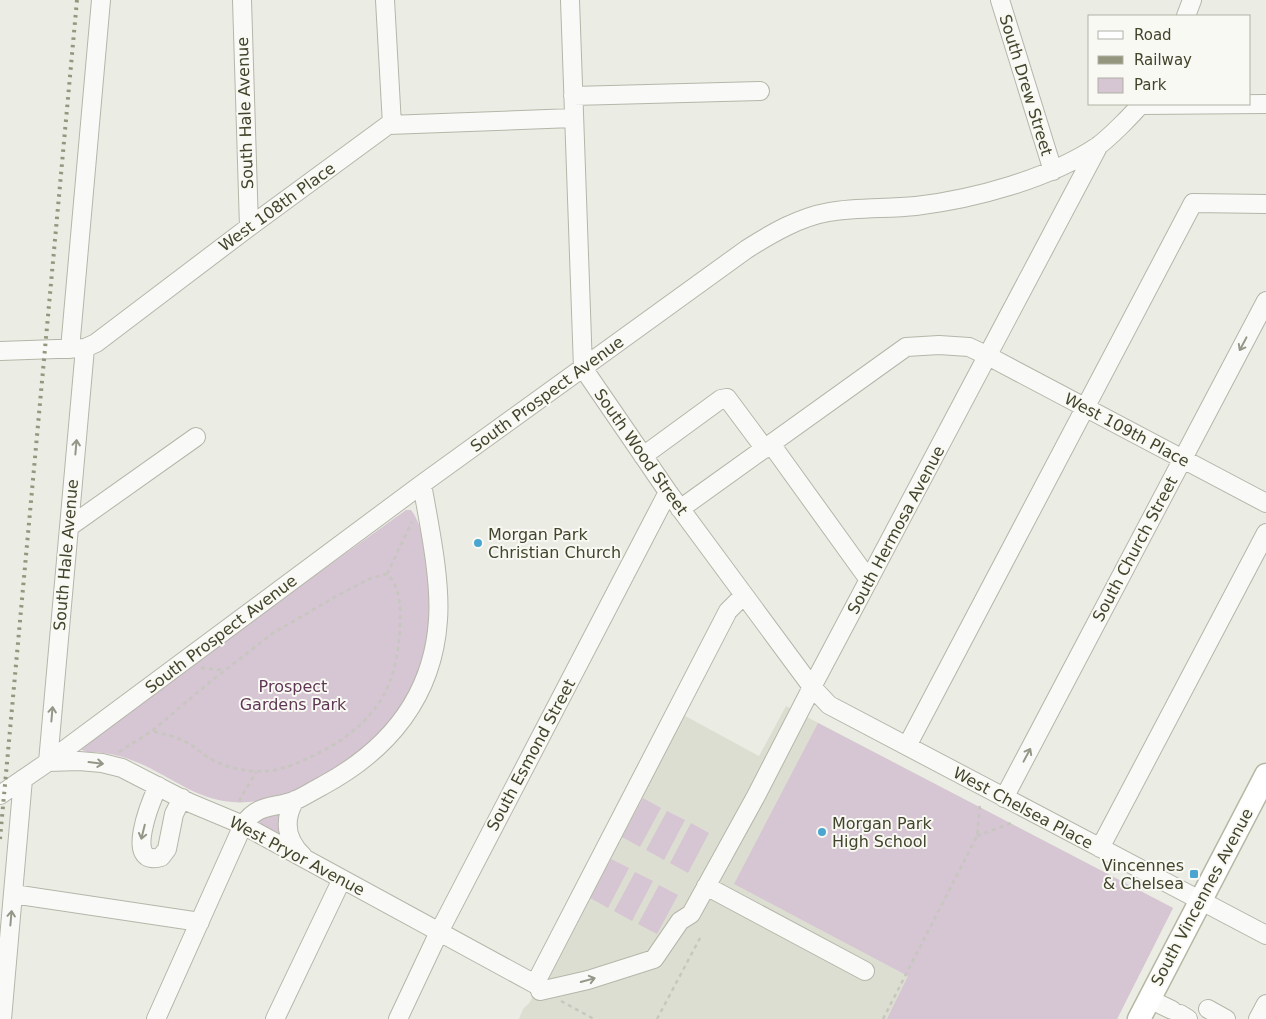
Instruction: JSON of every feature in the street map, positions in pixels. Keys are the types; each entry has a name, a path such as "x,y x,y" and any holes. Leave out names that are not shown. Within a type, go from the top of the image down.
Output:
{"main road":[{"name":"South Vincennes Avenue","path":"1139,1019 1266,775"}],"street":[{"name":"South Hale Avenue","path":"48,762 69,527 77,348 101,0"},
{"name":"South Hale Avenue","path":"242,0 249,227"},
{"path":"386,0 392,125"},
{"path":"570,0 583,368"},
{"name":"South Drew Street","path":"1000,0 1053,170"},
{"path":"1186,15 1192,0"},
{"path":"573,96 760,91"},
{"path":"1251,102 1265,102"},
{"name":"South Prospect Avenue","path":"0,795 48,762 422,484 767,236 804,219 829,212 916,206 963,198 1053,170 1099,145 1140,105"},
{"name":"West 108th Place","path":"0,351 77,348 96,343 388,125 573,118"},
{"name":"South Hermosa Avenue","path":"543,991 588,980 654,959 680,921 691,914 756,796 1099,145"},
{"path":"907,746 1193,203 1266,204"},
{"name":"South Church Street","path":"1004,798 1266,301"},
{"name":"West 109th Place","path":"680,509 906,347 939,345 970,347 1266,503"},
{"name":"South Wood Street","path":"583,368 680,509 812,688"},
{"path":"643,456 721,399 727,398 768,446 869,580"},
{"path":"69,527 196,438"},
{"path":"156,1019 243,825 250,816 260,809 295,800 359,763 381,745 401,723 415,701 427,675 435,646 438,619 438,592 422,484"},
{"name":"South Esmond Street","path":"398,1019 439,932 668,492"},
{"path":"1100,848 1266,533"},
{"path":"543,991 728,611 744,595"},
{"name":"West Chelsea Place","path":"812,688 829,705 1266,935"},
{"name":"West Pryor Avenue","path":"48,762 79,761 102,763 122,768 182,798 243,825 543,991"},
{"path":"2,1019 23,779"},
{"path":"158,786 151,802 141,841 141,849 147,858 152,860 161,857 167,848 174,814 182,798"},
{"path":"295,800 289,811 289,832 296,850 308,860"},
{"path":"275,1019 342,879"},
{"path":"706,886 865,971"},
{"path":"13,894 200,922"},
{"path":"1149,998 1180,1014"},
{"path":"1258,1019 1266,1004"},
{"path":"1208,1009 1226,1019"}],"path":[{"path":"118,752 152,731 252,648 297,618 372,578 387,574 412,522"},
{"path":"152,731 184,741 217,762 238,769 256,772 286,767 314,756 356,729 382,700 394,669 400,631 400,616 397,591 387,574"},
{"path":"200,668 224,670"},
{"path":"240,801 256,772"},
{"path":"883,1019 978,836 980,804"},
{"path":"978,836 1014,822"},
{"path":"657,1019 700,938"},
{"path":"543,991 594,1019"}],"shaded area":[{"name":"Morgan Park High School","path":"786,706 1173,908 1117,1019 519,1019 523,1009 530,1002 678,712 759,756"}],"green space":[{"name":"Prospect Gardens Park","path":"406,510 411,510 415,516 421,530 424,546 430,599 428,641 417,676 400,708 369,744 337,769 301,789 282,795 264,800 224,801 207,797 191,790 144,765 126,758 82,750 80,747 83,742"},
{"path":"818,723 1173,908 1117,1019 887,1019 908,976 734,884"},
{"path":"643,798 661,808 640,847 622,837"},
{"path":"667,811 685,820 664,860 646,850"},
{"path":"282,812 282,837 255,823 256,818"},
{"path":"691,823 709,833 688,873 670,863"},
{"path":"611,859 629,868 608,908 590,898"},
{"path":"635,872 653,881 632,921 614,911"},
{"path":"659,885 678,895 657,934 638,924"}],"railway":[{"path":"0,839 77,0"}],"place":[{"name":"Morgan Park Christian Church","path":"478,543"},
{"name":"Morgan Park High School","path":"822,832"},
{"name":"Vincennes & Chelsea","path":"1194,874"}]}
